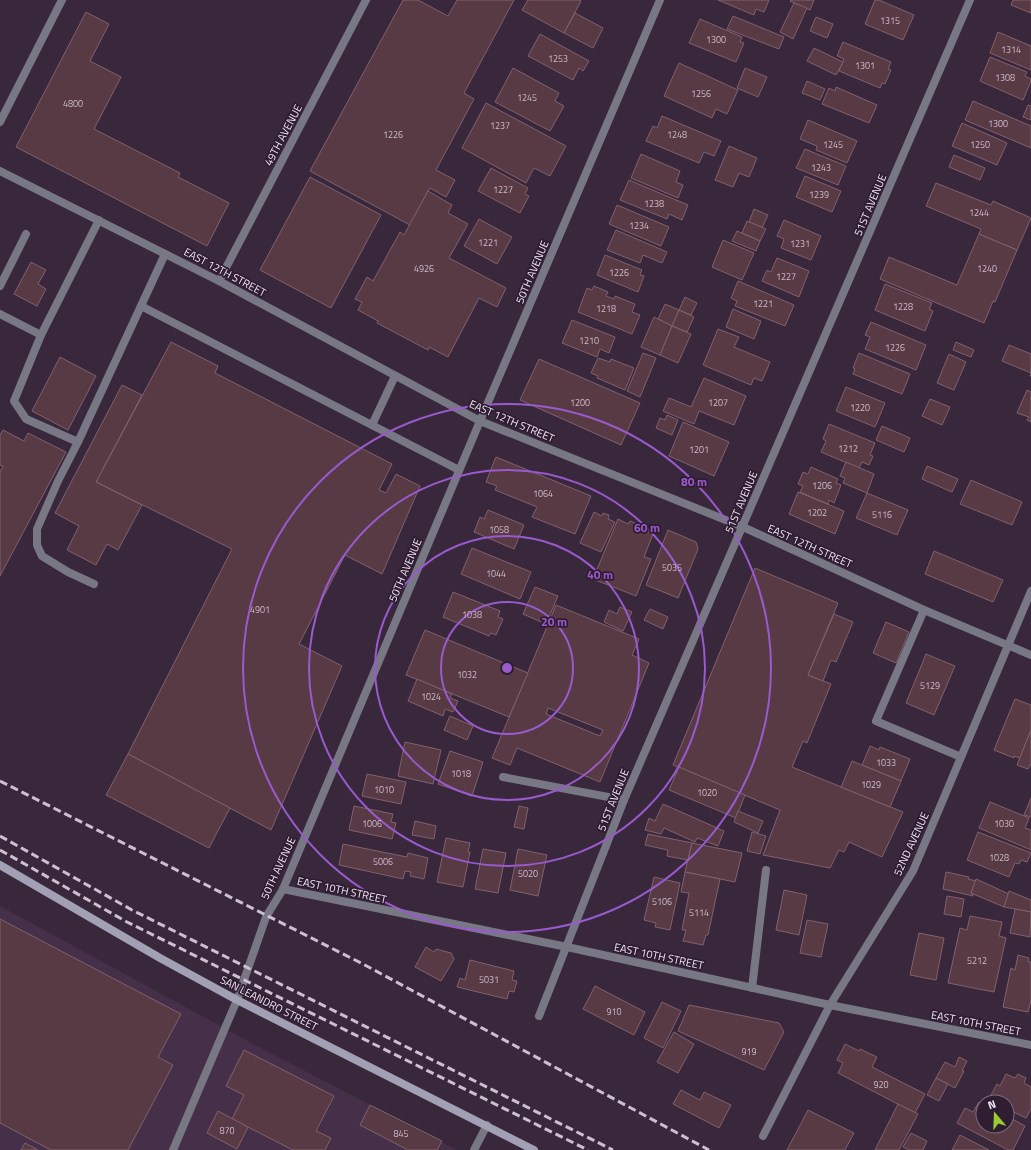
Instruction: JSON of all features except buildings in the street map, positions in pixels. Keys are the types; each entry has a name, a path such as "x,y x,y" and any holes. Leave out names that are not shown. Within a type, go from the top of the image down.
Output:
{"main road":[{"name":"SAN LEANDRO STREET","path":"0,865 154,954 238,1000 534,1150"}],"street":[{"path":"0,122 62,0"},
{"name":"49TH AVENUE","path":"219,281 366,0"},
{"name":"50TH AVENUE","path":"173,1150 238,1000 266,916 283,889 459,470 660,0"},
{"name":"51ST AVENUE","path":"539,1016 624,800 970,0"},
{"name":"EAST 12TH STREET","path":"0,171 219,281 480,421 742,527 924,610 1031,655"},
{"path":"78,442 26,419 14,401 42,335 99,220"},
{"path":"0,286 26,234"},
{"path":"94,584 68,572 42,556 36,545 37,529 58,481 78,442 165,254"},
{"path":"141,306 459,470"},
{"path":"0,314 42,335"},
{"path":"372,425 395,376"},
{"name":"52ND AVENUE","path":"762,1136 830,1005 913,871 1031,591"},
{"path":"924,610 876,721 961,757"},
{"path":"503,777 624,800"},
{"path":"752,988 766,870"},
{"name":"EAST 10TH STREET","path":"283,889 567,947 830,1005 1031,1045"},
{"path":"474,1150 487,1125"}],"shaded area":[{"path":"0,906 257,1046 457,1150 0,1150"}],"railway":[{"path":"0,781 361,963 709,1150"},
{"path":"0,836 132,910 613,1150"},
{"path":"0,850 127,922 588,1150"}]}
